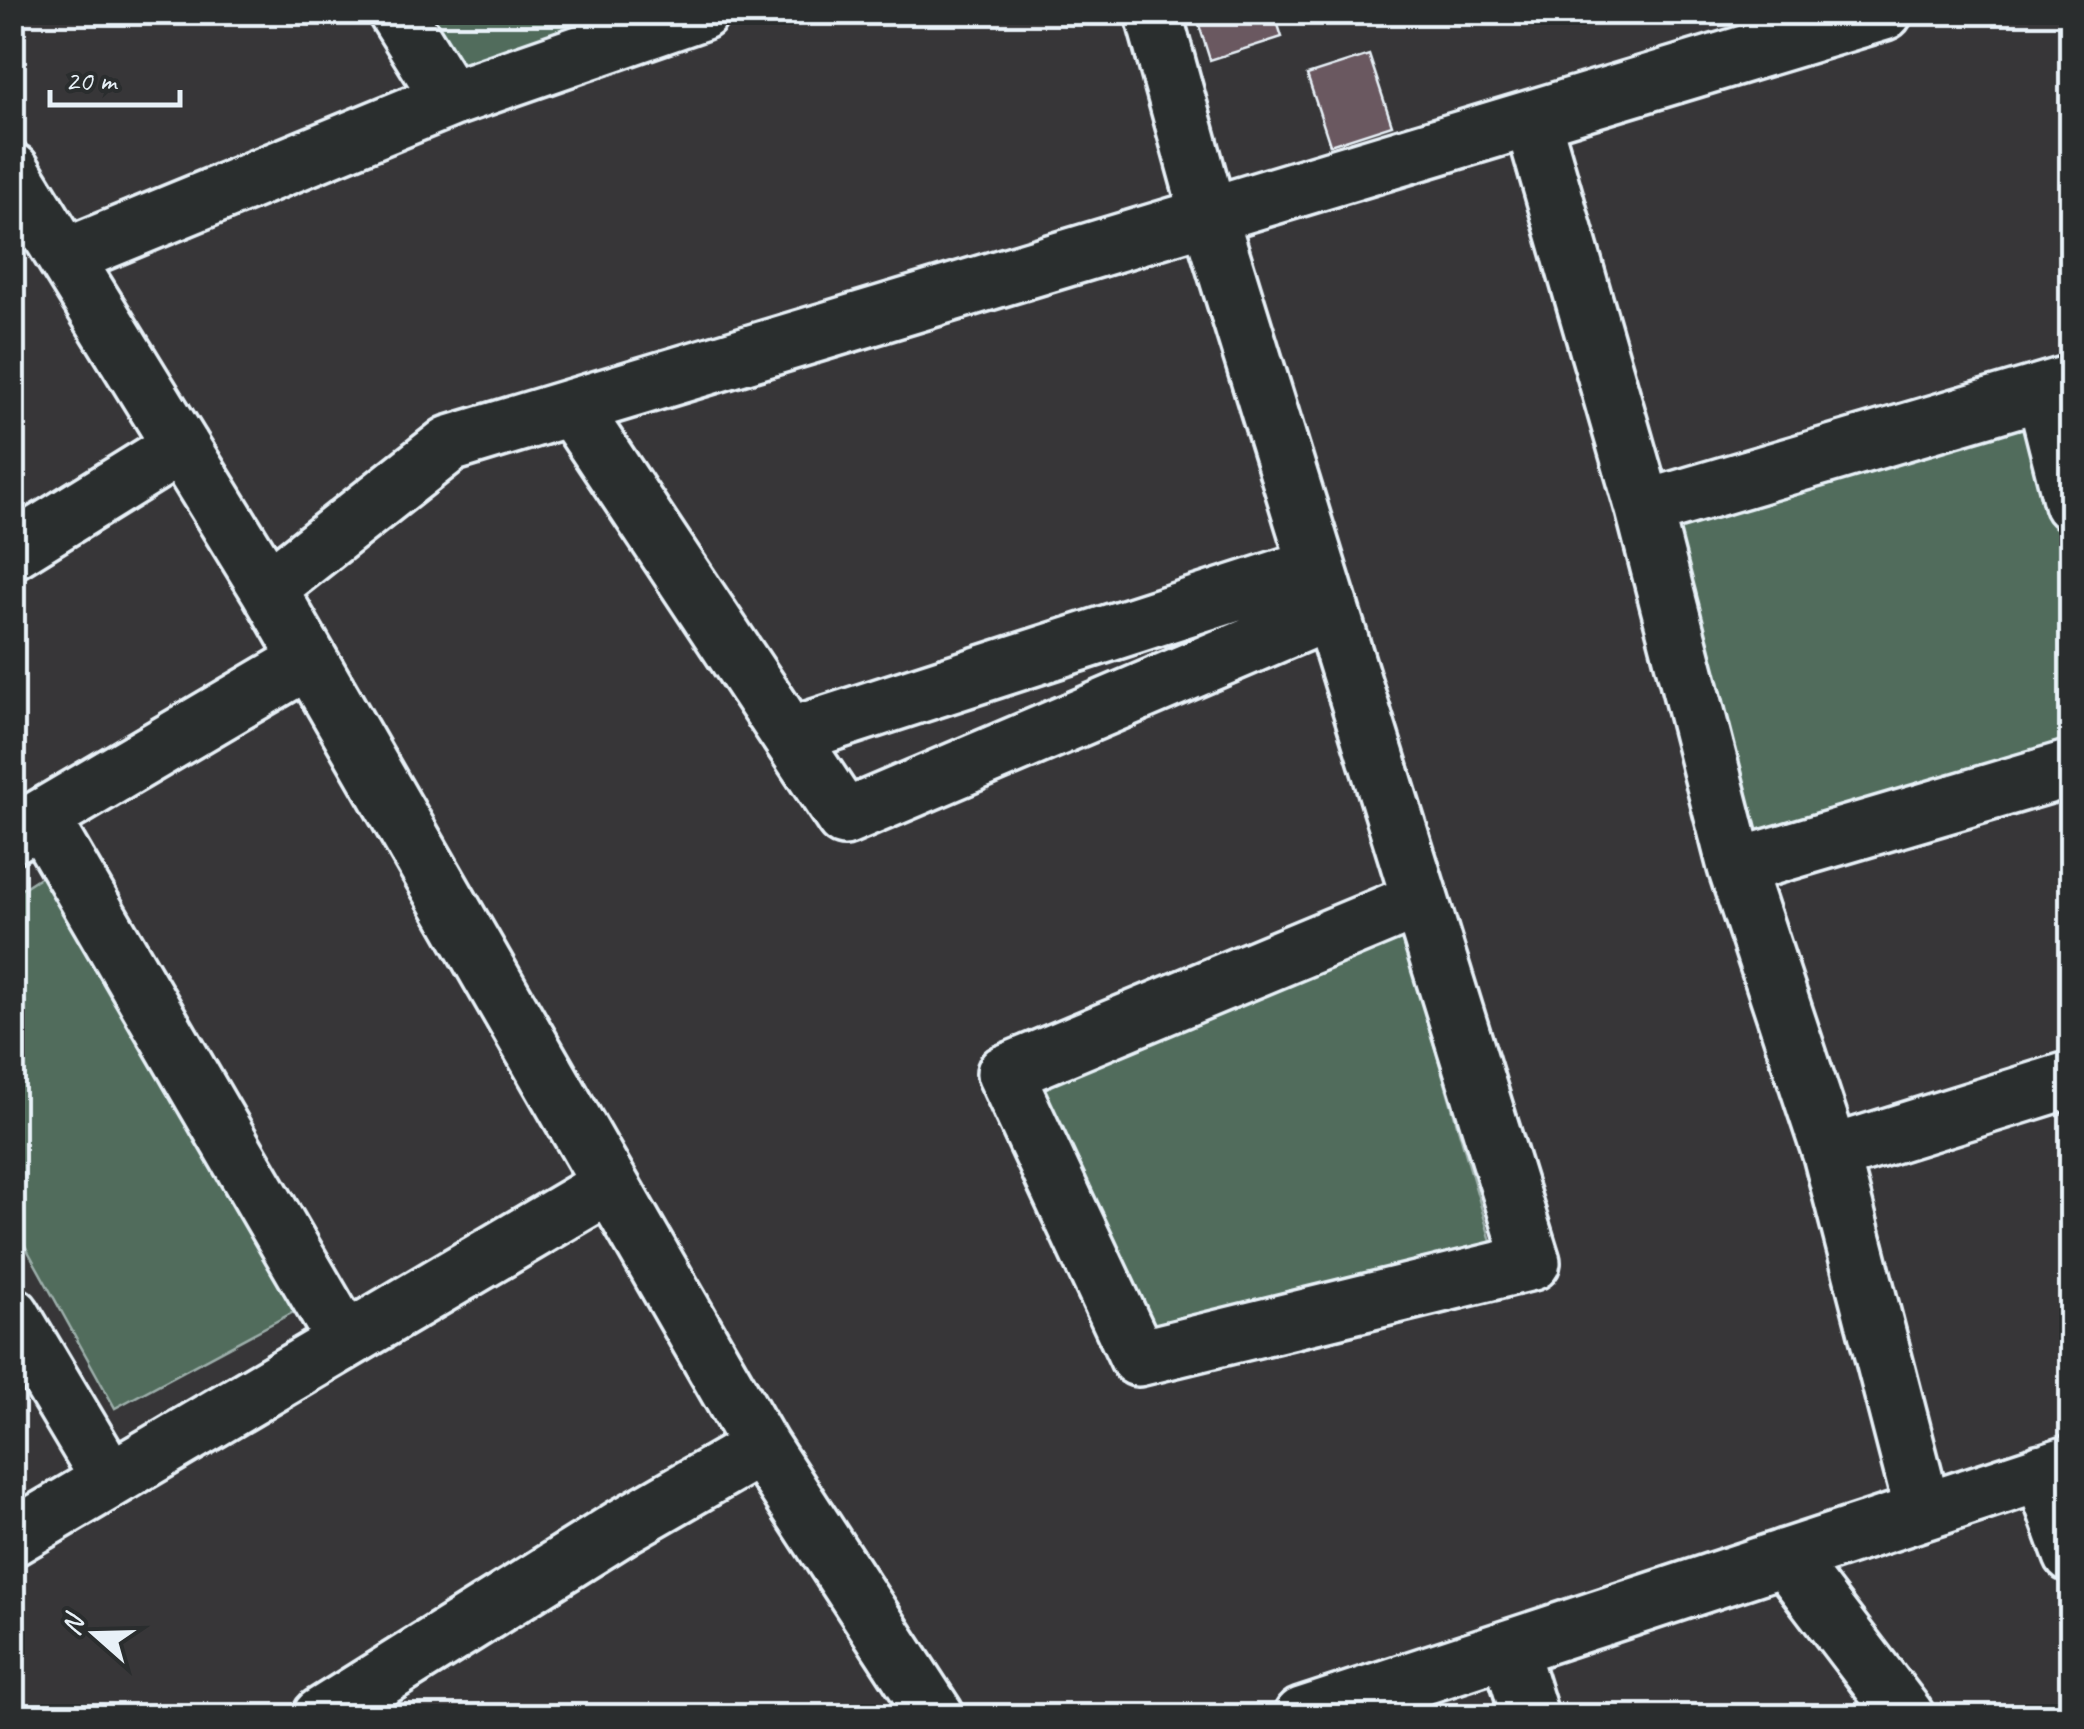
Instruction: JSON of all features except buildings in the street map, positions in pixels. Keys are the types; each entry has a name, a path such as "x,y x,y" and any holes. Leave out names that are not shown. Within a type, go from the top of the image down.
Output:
{"street":[{"path":"396,12 450,99"},
{"path":"66,257 450,99 702,12"},
{"path":"1153,12 1209,216 1532,1262 1138,1358 1005,1074 1420,900"},
{"path":"268,588 450,444 1884,12"},
{"path":"1532,118 1644,510 1736,867 1830,1154 1924,1512"},
{"path":"12,170 268,588 761,1447 936,1716"},
{"path":"1644,510 2058,387 2072,503"},
{"path":"572,408 844,818 1324,588"},
{"path":"12,551 181,446"},
{"path":"790,736 1324,588"},
{"path":"309,660 26,826 345,1341"},
{"path":"1736,867 2072,768"},
{"path":"1830,1154 2072,1079"},
{"path":"12,1538 610,1184"},
{"path":"12,1316 110,1480"},
{"path":"321,1716 624,1526 761,1447"},
{"path":"1302,1716 2057,1468 2072,1555"},
{"path":"1785,1557 1906,1716"},
{"path":"1509,1648 1530,1716"}],"green space":[{"path":"416,13 648,13 455,77"},
{"path":"2030,413 2071,581 2071,750 1755,838 1670,523"},
{"path":"57,866 299,1309 115,1408 13,1224 12,895"},
{"path":"1403,938 1493,1248 1146,1327 1037,1083"}]}
